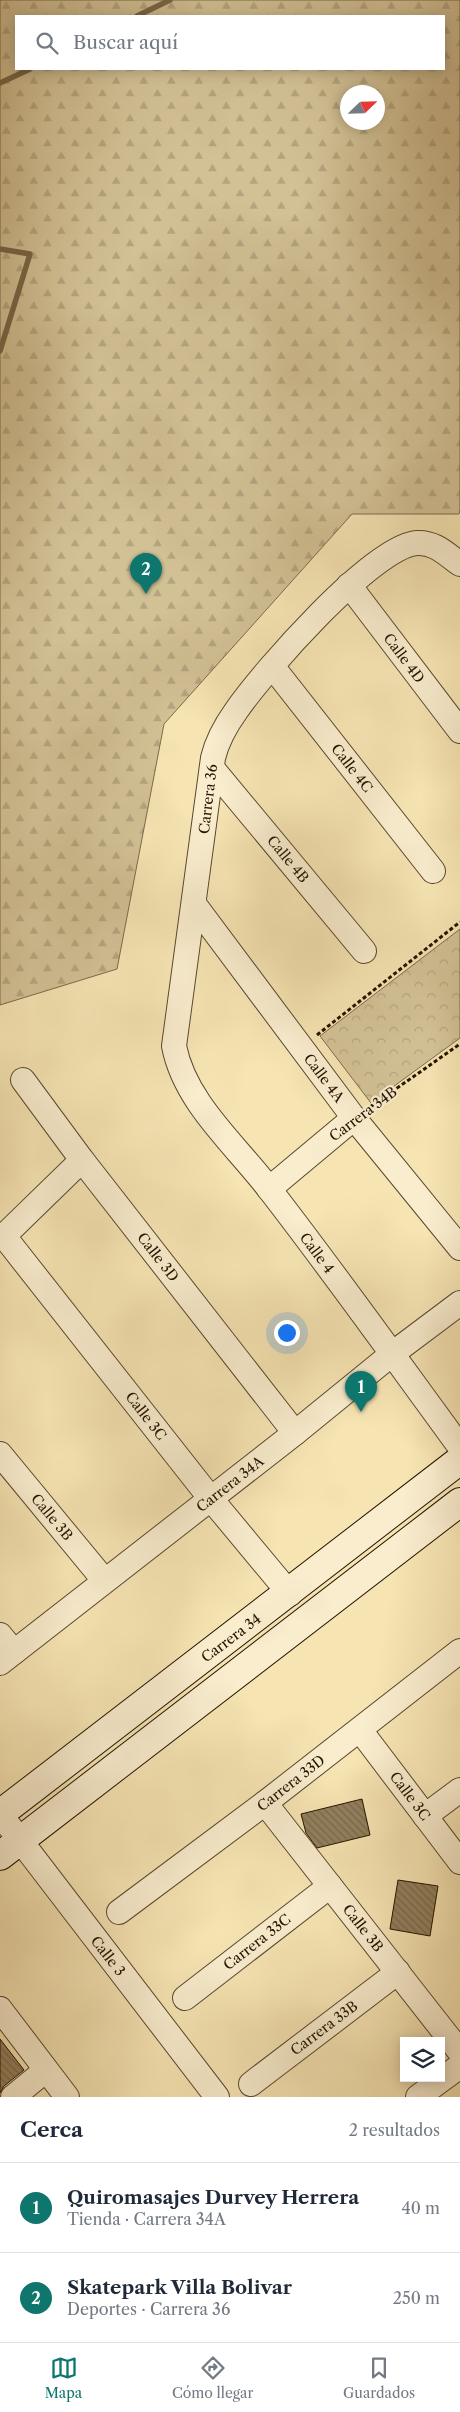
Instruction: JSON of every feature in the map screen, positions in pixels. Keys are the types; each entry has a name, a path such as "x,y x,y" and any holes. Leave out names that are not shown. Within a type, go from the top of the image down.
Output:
{"street":[{"name":"Carrera 36","path":"177,1060 174,1046 176,1029 212,768 215,750 226,726 272,666 348,585 382,558 400,548 416,543 433,544 460,564"},
{"name":"Calle 4D","path":"348,585 460,731"},
{"name":"Calle 4C","path":"272,666 433,871"},
{"name":"Calle 4B","path":"212,768 364,951"},
{"name":"Calle 4A","path":"194,904 354,1118 460,1248"},
{"name":"Calle 4","path":"177,1060 194,1096 269,1189 460,1447"},
{"name":"Calle 3D","path":"23,1080 82,1160 295,1433"},
{"name":"Carrera 34B","path":"269,1189 354,1118"},
{"name":"Calle 3C","path":"82,1160 6,1236 7,1240 211,1499 290,1594"},
{"name":"Carrera 34A","path":"5,1650 104,1580 211,1499 392,1354 460,1303"},
{"name":"Calle 3B","path":"0,1454 104,1580"},
{"name":"Carrera 34","path":"0,1814 290,1594 460,1460"},
{"path":"10,1848 460,1502"},
{"name":"Carrera 33D","path":"119,1912 265,1803 460,1651"},
{"name":"Calle 3C","path":"360,1730 460,1862"},
{"path":"425,1816 460,1790"},
{"name":"Calle 3B","path":"265,1803 460,2052"},
{"name":"Calle 3","path":"0,1814 10,1848 217,2097"},
{"name":"Carrera 33C","path":"185,1998 330,1886"},
{"name":"Carrera 33B","path":"251,2084 398,1972"},
{"path":"0,2009 67,2097"},
{"path":"418,2097 460,2066"},
{"path":"13,2097 46,2070"}],"path":[{"path":"301,1048 460,922"},
{"name":"Carrera 34B","path":"354,1118 460,1044"}],"green space":[{"path":"0,0 460,0 459,514 352,514 164,724 117,969 0,1005"},
{"path":"460,929 460,1038 371,1103 320,1036"}],"building":[{"path":"362,1799 370,1835 317,1848 306,1833 301,1814"},
{"path":"398,1880 438,1886 430,1936 390,1929"},
{"path":"0,2039 24,2070 4,2086 0,2093"}],"waterway":[{"path":"139,15 170,0"},
{"path":"0,83 28,70"},
{"path":"0,249 30,254 0,351"}],"place":[{"name":"Skatepark Villa Bolivar","path":"146,594"},
{"name":"Quiromasajes Durvey Herrera","path":"361,1412"}]}
